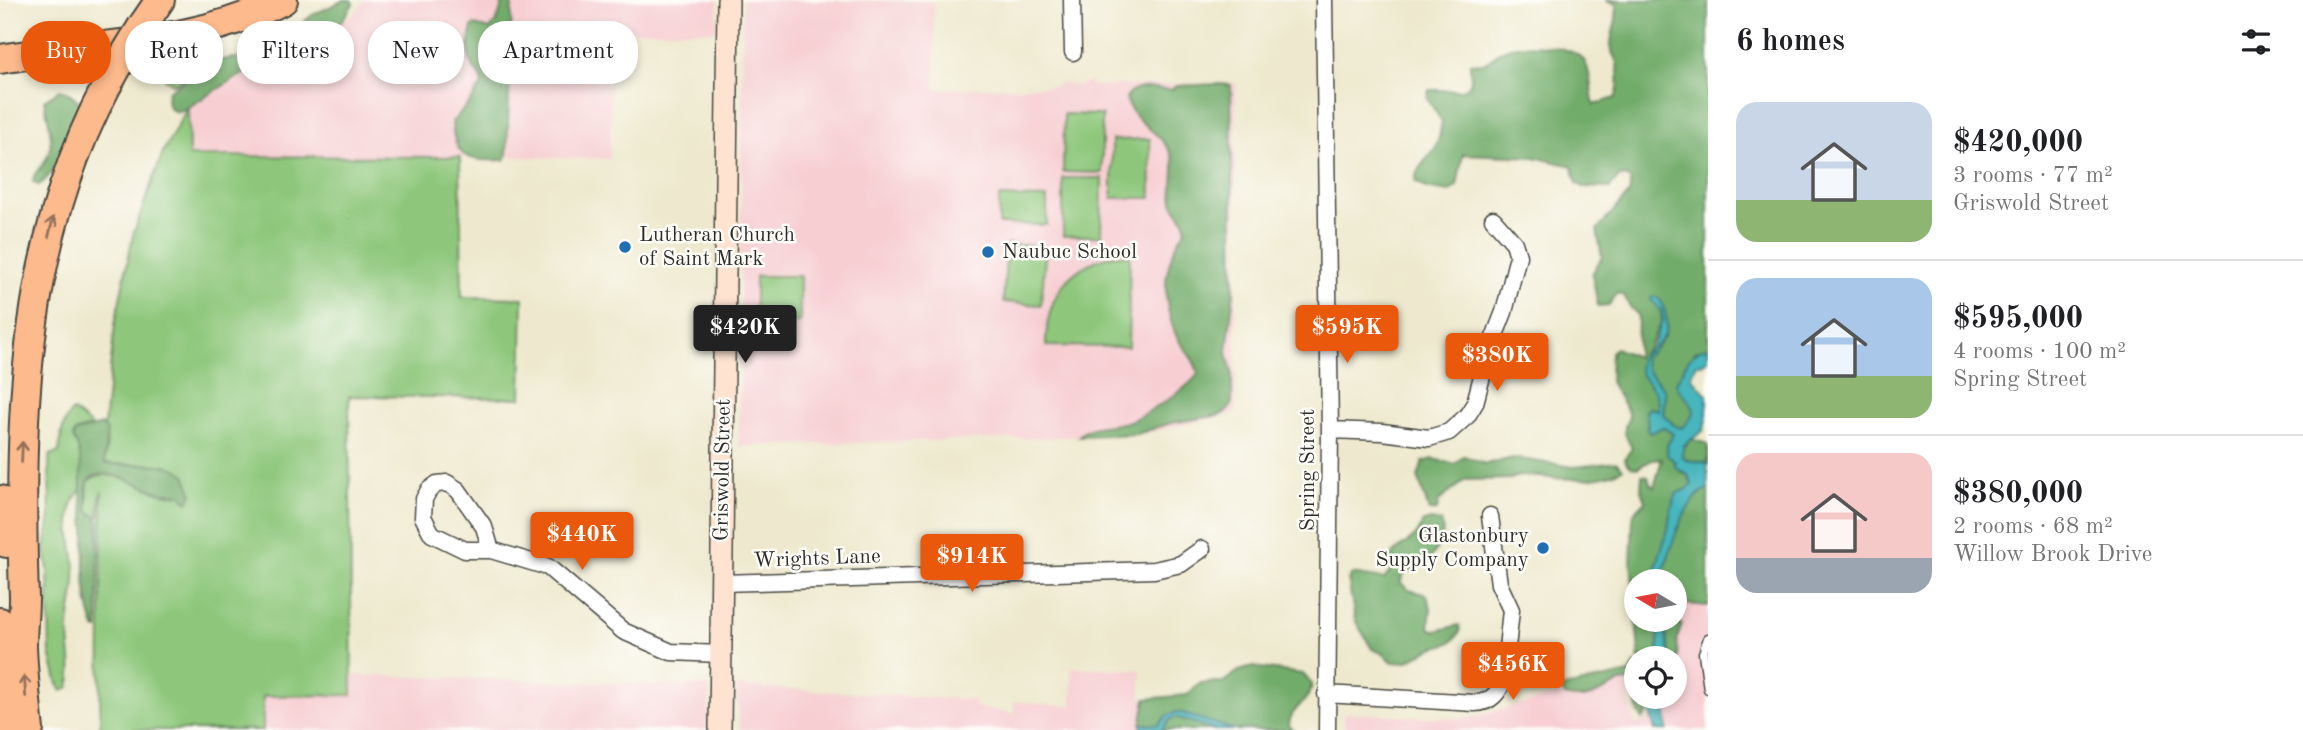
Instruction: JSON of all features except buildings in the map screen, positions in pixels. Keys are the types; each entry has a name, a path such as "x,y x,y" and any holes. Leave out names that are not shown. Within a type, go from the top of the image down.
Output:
{"highway":[{"path":"22,643 22,438 28,354 50,230 68,169 89,120 119,64 160,0"},
{"path":"0,59 198,31 240,19 283,0"},
{"path":"0,500 22,643 29,730"},
{"path":"0,622 8,707 5,730"},
{"path":"0,717 5,730"}],"main road":[{"name":"Griswold Street","path":"720,730 728,0"}],"street":[{"path":"1072,0 1073,52"},
{"name":"Spring Street","path":"1324,0 1330,430 1327,730"},
{"path":"1330,430 1382,432 1429,438 1450,432 1467,416 1475,403 1488,353 1504,312 1518,256 1514,243 1493,219"},
{"path":"491,550 484,527 458,490 447,483 437,484 429,490 424,499 423,517 432,534 465,550 491,550 548,567 623,631 671,652 721,654"},
{"path":"1326,694 1475,703 1492,698 1502,686 1511,616 1510,607 1499,584 1490,516"},
{"name":"Wrights Lane","path":"722,583 1154,570 1181,564 1202,549"}],"lane":[{"path":"1708,638 1703,653 1708,689"}],"shaded area":[{"path":"365,0 503,0 496,21 478,21 478,26 472,27 468,43 471,64 478,72 478,84 482,84 452,122 467,157 189,156 188,107 237,80 237,84 354,84 354,21 342,21 353,15"},
{"path":"512,0 718,0 717,31 638,31 638,21 511,21"},
{"name":"Naubuc School","path":"743,0 934,1 935,89 1058,86 1059,82 1077,86 1091,81 1091,86 1236,83 1236,413 1138,435 739,446"},
{"path":"509,84 611,84 610,159 506,157"},
{"path":"1687,604 1708,606 1708,730 1667,730 1666,709 1687,709 1687,646 1677,646 1680,632 1687,632"},
{"path":"1072,667 1141,670 1141,698 1146,699 1141,730 740,730 736,686 974,700 974,706 1014,714 1014,702 1072,706"},
{"path":"352,675 710,686 707,730 263,730 263,696 352,695"},
{"path":"1624,681 1624,709 1631,709 1635,724 1652,719 1655,730 1345,730 1344,713 1466,719 1564,693 1605,691"}],"green space":[{"path":"344,0 351,0 353,4 342,21 305,21"},
{"path":"503,0 512,0 511,21 496,21"},
{"path":"1607,0 1708,0 1708,347 1695,352 1679,390 1696,408 1693,418 1682,428 1675,426 1663,414 1664,391 1645,365 1644,358 1658,345 1666,332 1666,318 1660,299 1652,300 1661,310 1662,323 1642,354 1642,375 1658,400 1657,411 1650,408 1647,430 1650,433 1663,427 1673,434 1667,452 1682,473 1688,475 1692,484 1671,508 1656,569 1632,569 1633,519 1634,513 1645,502 1641,489 1642,475 1648,476 1654,487 1662,459 1654,459 1637,468 1629,465 1625,458 1632,448 1625,430 1629,418 1610,382 1611,352 1615,348 1637,357 1638,315 1629,306 1624,295 1617,293 1609,305 1598,306 1592,274 1602,257 1597,230 1629,194 1631,181 1626,176 1618,178 1609,188 1583,187 1577,183 1572,166 1534,157 1463,154 1457,186 1449,192 1426,188 1415,181 1418,170 1437,143 1442,122 1427,98 1429,90 1463,90 1469,86 1471,80 1470,63 1484,63 1502,50 1516,46 1561,48 1579,56 1585,62 1594,105 1615,98 1618,73 1611,46 1617,9 1616,4"},
{"path":"478,26 478,74 469,54 472,27"},
{"path":"237,58 237,77 185,109 177,112 170,109 167,102 168,91 179,84 223,84 223,60"},
{"path":"482,84 509,84 505,160 474,159 461,152 456,145 452,122"},
{"path":"1231,85 1234,291 1227,352 1232,373 1232,403 1227,411 1220,415 1171,423 1137,434 1079,436 1089,429 1124,423 1138,417 1176,394 1198,374 1195,364 1175,332 1167,302 1168,267 1185,230 1183,219 1173,202 1173,160 1167,146 1133,113 1126,96 1142,88 1171,90 1176,86"},
{"path":"60,90 73,96 81,107 51,173 38,185 33,182 34,176 48,156 51,140 44,100"},
{"path":"188,107 189,156 460,157 462,297 523,298 521,398 349,396 352,695 263,696 263,730 100,730 102,491 99,516 95,518 88,512 88,482 103,475 132,481 162,493 192,493 186,482 167,465 104,463 107,444 104,426 115,324 133,235 163,152"},
{"path":"1064,114 1102,115 1102,173 1063,172"},
{"path":"1150,139 1151,198 1112,198 1112,140"},
{"path":"1063,178 1102,178 1101,236 1063,236"},
{"path":"999,197 1047,198 1047,225 999,224"},
{"path":"1007,244 1046,247 1041,305 1003,302"},
{"path":"1114,255 1130,255 1128,347 1046,346 1050,313 1062,286 1083,267"},
{"path":"755,276 800,276 800,322 791,322 791,343 771,343 771,322 755,322"},
{"path":"73,411 92,426 76,431 73,436 81,454 81,490 71,506 70,516 75,575 69,627 71,672 69,687 62,691 50,653 45,549 50,516 50,455 59,452 64,424"},
{"path":"102,425 107,431 104,463 172,467 186,477 192,493 188,502 178,494 158,492 113,476 96,475 90,479 86,490 88,511 98,518 99,523 96,630 86,593 81,463 73,438 76,432"},
{"path":"1691,439 1708,444 1708,465 1683,459 1682,450"},
{"path":"1464,456 1485,464 1514,458 1574,467 1616,462 1623,469 1585,479 1518,476 1511,479 1465,480 1439,501 1437,510 1429,511 1418,477 1423,462 1433,459 1455,464"},
{"path":"1708,489 1708,606 1687,604 1687,569 1664,569 1677,529 1699,494"},
{"path":"1423,522 1441,522 1443,528 1435,551 1424,564 1402,575 1401,583 1409,590 1427,595 1431,608 1429,628 1436,631 1459,625 1460,631 1450,643 1407,661 1393,662 1372,649 1355,620 1348,579 1352,574 1384,579 1390,572 1390,564 1396,550 1416,535"},
{"path":"1637,632 1657,632 1658,646 1638,646"},
{"path":"1666,632 1679,632 1677,646 1668,646"},
{"path":"1253,667 1303,674 1312,684 1308,695 1290,719 1289,725 1293,730 1234,730 1178,712 1168,715 1158,725 1141,724 1146,699 1187,695 1200,683 1223,682 1239,671"},
{"path":"1624,674 1624,682 1585,698 1565,696 1562,690 1565,687"},
{"path":"1638,709 1650,709 1643,719"},
{"path":"1176,717 1217,730 1162,730 1170,719"}],"water":[{"path":"1652,296 1660,299 1667,325 1658,345 1644,358 1645,364 1665,391 1663,414 1675,426 1682,428 1693,414 1691,404 1676,384 1692,356 1708,347 1708,359 1697,364 1691,376 1707,395 1707,420 1703,431 1684,445 1682,456 1686,460 1707,463 1708,489 1699,494 1684,515 1664,569 1655,569 1668,529 1671,508 1677,493 1692,484 1688,475 1675,467 1675,462 1667,455 1667,446 1673,434 1663,427 1650,433 1647,430 1646,411 1650,408 1658,410 1658,401 1642,375 1639,361 1652,346 1663,320 1661,310 1651,300"},
{"path":"1657,632 1666,632 1668,646 1658,646"},
{"path":"1652,709 1666,709 1667,730 1655,730"},
{"path":"1178,712 1234,730 1217,730 1176,717 1170,719 1162,730 1141,730 1141,724 1158,725 1168,715"}],"place":[{"name":"Lutheran Church of Saint Mark","path":"625,247"},
{"name":"Naubuc School","path":"988,252"},
{"name":"Glastonbury Supply Company","path":"1543,548"}]}
